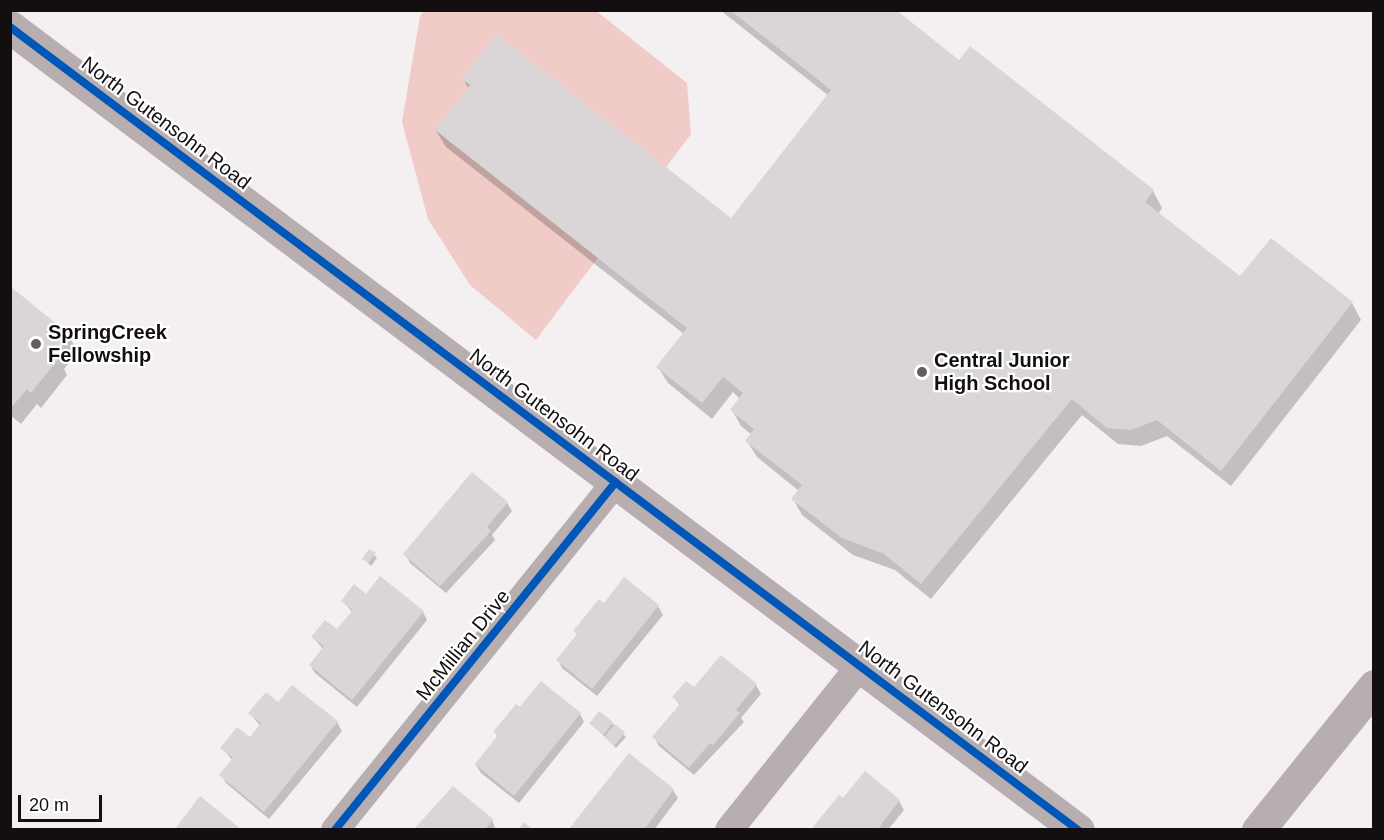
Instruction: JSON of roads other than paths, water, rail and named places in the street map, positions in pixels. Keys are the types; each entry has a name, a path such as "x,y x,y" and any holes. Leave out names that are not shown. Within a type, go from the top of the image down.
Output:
{"street":[{"name":"North Gutensohn Road","path":"10,27 1078,830"},
{"name":"McMillian Drive","path":"335,830 616,482"},
{"path":"729,830 860,666"},
{"path":"1258,830 1374,686"}],"place":[{"name":"SpringCreek Fellowship","path":"36,344"},
{"name":"Central Junior High School","path":"922,372"}]}
